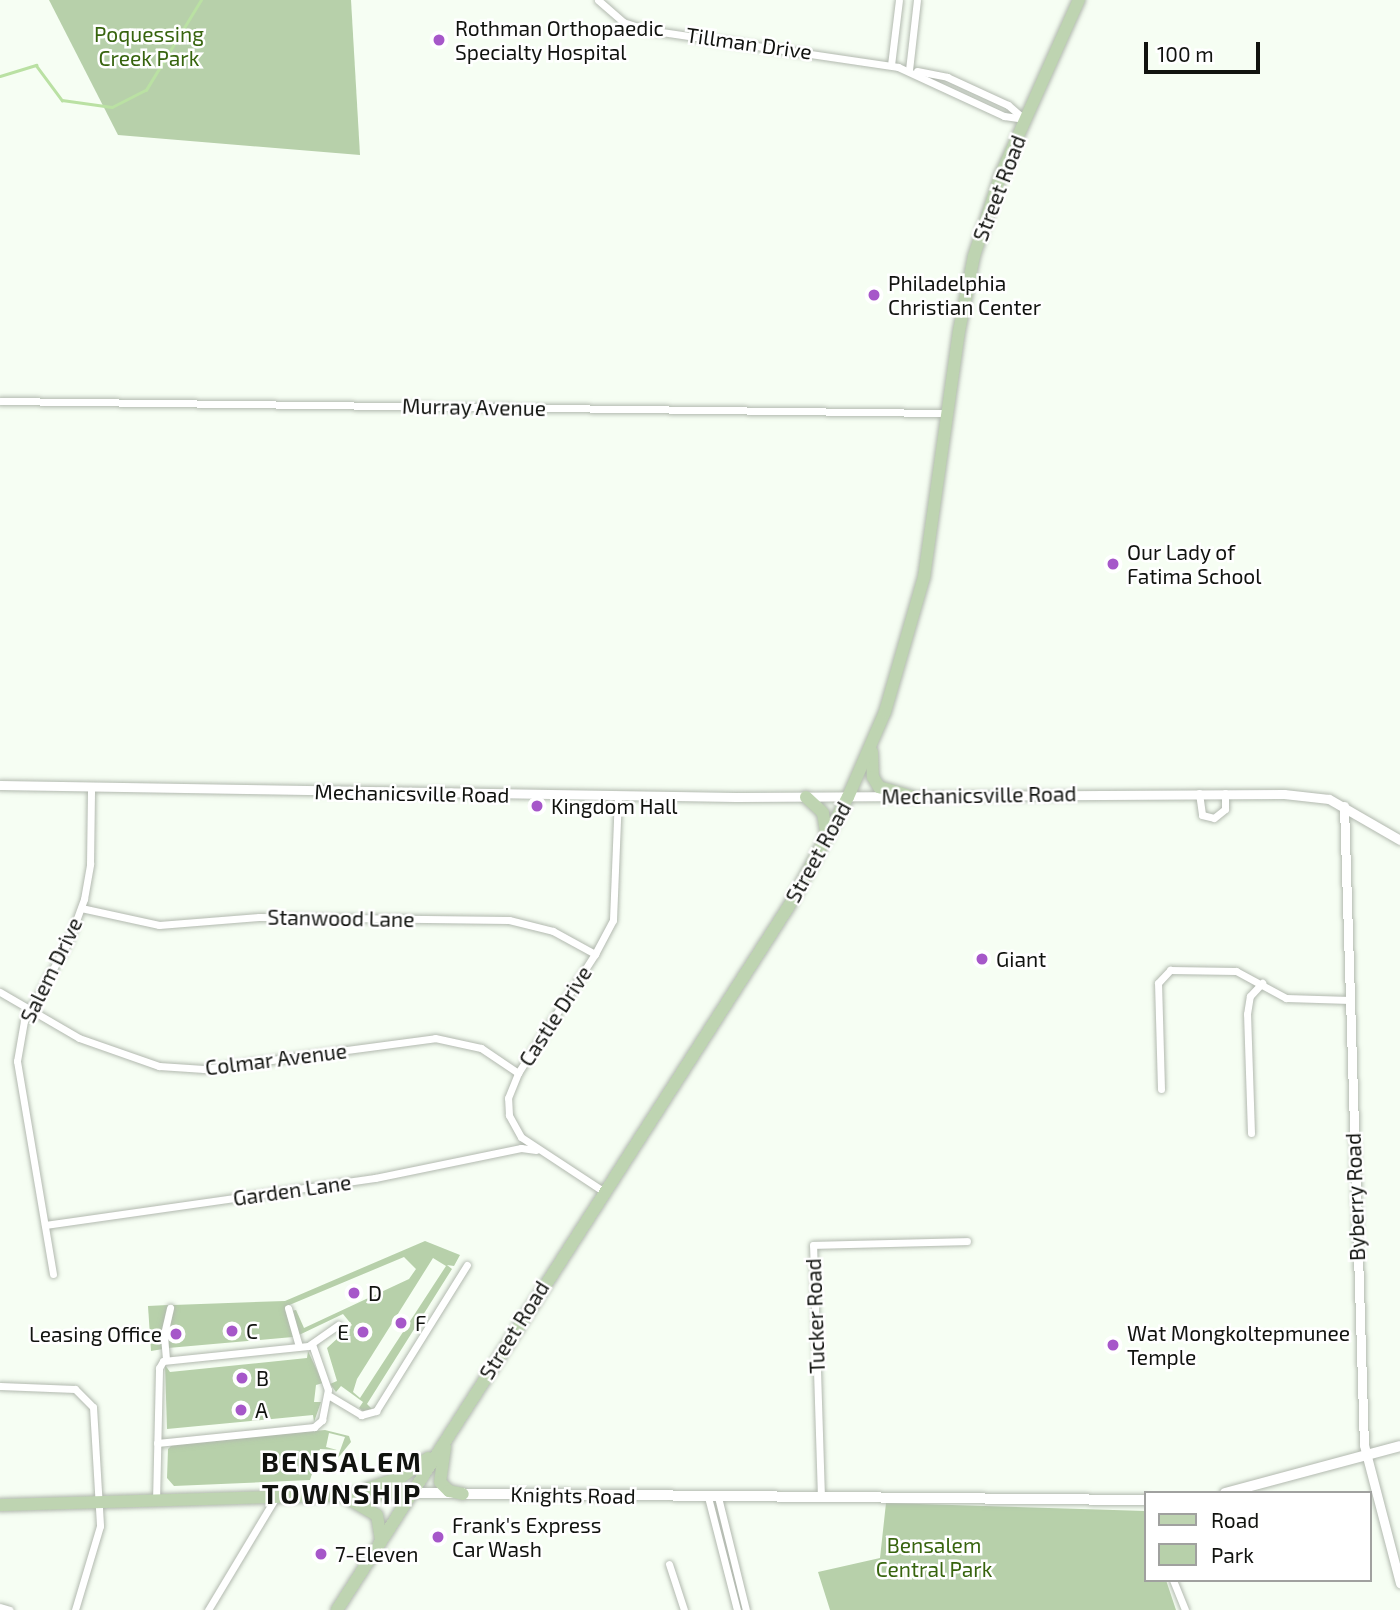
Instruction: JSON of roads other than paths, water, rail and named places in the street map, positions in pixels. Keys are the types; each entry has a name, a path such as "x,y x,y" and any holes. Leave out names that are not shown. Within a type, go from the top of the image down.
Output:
{"main road":[{"name":"Street Road","path":"337,1610 603,1191 789,906 848,797 873,742 900,666 924,577 974,256 991,200 1079,0"},
{"path":"873,742 875,782 884,790 914,797"},
{"path":"806,797 823,813 827,839"},
{"path":"447,1437 438,1475 444,1487 463,1494"},
{"path":"336,1495 401,1478 447,1437"},
{"path":"1232,1491 1400,1446"},
{"name":"Knights Road","path":"0,1505 411,1493 1144,1500"},
{"path":"336,1495 372,1509 379,1521 381,1541"}],"street":[{"name":"Tillman Drive","path":"598,0 623,22 648,30 891,65 947,77 1008,105 1025,119"},
{"path":"891,65 899,0"},
{"path":"909,70 917,0"},
{"name":"Tillman Drive","path":"909,70 1004,116 1025,119"},
{"name":"Murray Avenue","path":"0,401 948,414"},
{"name":"Mechanicsville Road","path":"0,785 618,796 914,797 1199,793 1306,795 1344,806 1400,840"},
{"name":"Salem Drive","path":"54,1275 17,1061 21,1030 81,908 90,864 91,788"},
{"path":"1199,793 1202,816 1214,818 1225,809 1226,793"},
{"name":"Castle Drive","path":"603,1191 536,1150 521,1137 509,1115 509,1089 595,954 616,904 618,796"},
{"name":"Byberry Road","path":"1344,806 1365,1455 1400,1583"},
{"name":"Stanwood Lane","path":"81,908 168,926 259,917 518,921 553,931 595,954"},
{"path":"1161,1089 1158,983 1165,973 1178,969 1236,971 1286,998 1350,1000"},
{"path":"1251,1133 1247,1014 1250,996 1262,983"},
{"name":"Colmar Avenue","path":"0,992 29,1011 103,1050 159,1066 204,1069 435,1038 481,1048 518,1073"},
{"name":"Garden Lane","path":"45,1225 376,1178 521,1148 536,1150"},
{"name":"Tucker Road","path":"821,1497 813,1245 967,1241"},
{"path":"328,1395 361,1415 376,1411 467,1265"},
{"path":"156,1502 159,1368 166,1359 164,1334 170,1308"},
{"path":"288,1308 299,1346"},
{"path":"166,1359 312,1344 338,1325"},
{"path":"157,1443 314,1427 322,1420 328,1395 324,1370 312,1344"},
{"path":"0,1386 66,1388 85,1396 96,1420 100,1526 75,1610"},
{"path":"208,1610 276,1497"},
{"path":"713,1497 737,1610"},
{"path":"713,1497 746,1610"},
{"path":"669,1564 684,1610"},
{"path":"1174,1582 1185,1610"},
{"path":"0,1607 10,1610"}],"waterway":[{"path":"0,76 36,65 62,100 112,107 146,90 201,0"}],"place":[{"name":"Rothman Orthopaedic Specialty Hospital","path":"439,40"},
{"name":"Philadelphia Christian Center","path":"874,295"},
{"name":"Our Lady of Fatima School","path":"1113,564"},
{"name":"Kingdom Hall","path":"537,806"},
{"name":"Giant","path":"982,959"},
{"name":"D","path":"354,1293"},
{"name":"F","path":"401,1323"},
{"name":"C","path":"232,1331"},
{"name":"E","path":"363,1332"},
{"name":"Leasing Office","path":"176,1334"},
{"name":"Wat Mongkoltepmunee Temple","path":"1113,1345"},
{"name":"B","path":"242,1378"},
{"name":"A","path":"241,1410"},
{"name":"Frank's Express Car Wash","path":"438,1537"},
{"name":"7-Eleven","path":"321,1554"}],"district":[{"name":"BENSALEM TOWNSHIP","path":"342,1477"}],"park label":[{"name":"Poquessing Creek Park","path":"149,46"},
{"name":"Bensalem Central Park","path":"934,1557"}]}
